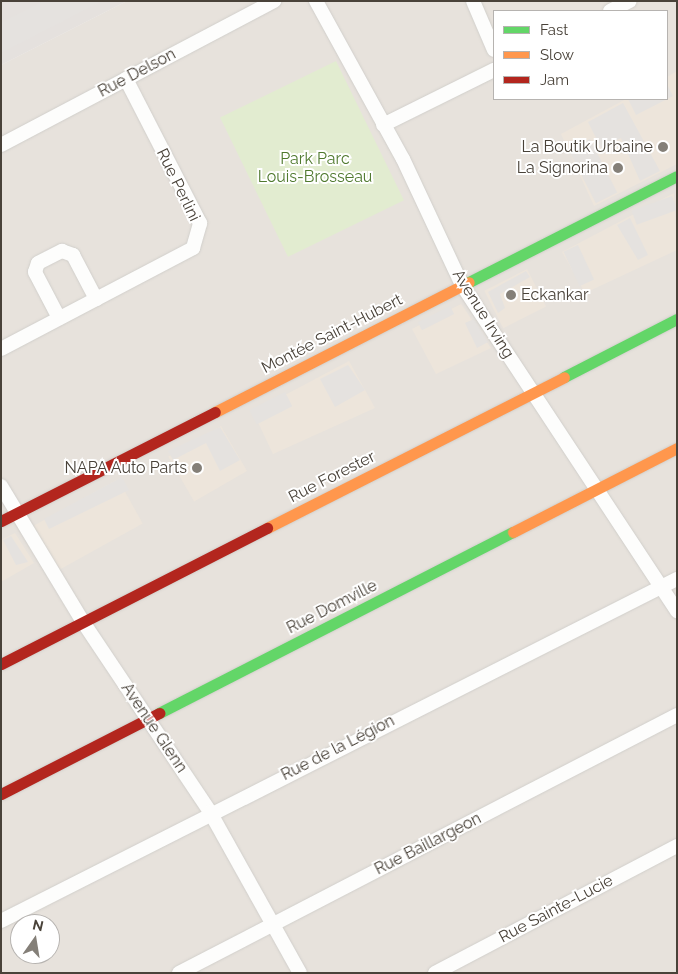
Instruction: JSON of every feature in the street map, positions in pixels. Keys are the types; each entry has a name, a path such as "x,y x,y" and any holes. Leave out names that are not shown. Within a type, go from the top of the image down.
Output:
{"street":[{"name":"Rue Delson","path":"1,145 274,1"},
{"name":"Avenue Irving","path":"316,1 383,124 462,286 677,611"},
{"path":"473,1 493,48"},
{"path":"612,10 630,1"},
{"path":"383,124 493,70"},
{"name":"Rue Perlini","path":"1,349 193,248 200,223 126,78"},
{"name":"Montée Saint-Hubert","path":"1,521 677,176"},
{"path":"59,318 35,272 38,263 62,251 73,255 96,299"},
{"name":"Rue Forester","path":"1,664 677,318"},
{"name":"Rue Domville","path":"1,794 149,720 677,448"},
{"name":"Avenue Glenn","path":"1,486 15,514 83,622 210,812 274,923 300,973"},
{"name":"Rue de la Légion","path":"1,922 210,812 677,578"},
{"name":"Rue Baillargeon","path":"179,973 677,714"},
{"name":"Rue Sainte-Lucie","path":"435,973 677,846"}],"shaded area":[{"path":"1,1 127,1 1,65"},
{"path":"44,1 102,1 1,53 1,23"},
{"path":"127,1 677,1 677,973 1,973 1,65"},
{"path":"677,71 677,164 594,206 561,134 624,100 668,100 668,76"},
{"path":"668,86 673,96 668,99"},
{"path":"628,100 665,100 636,115"},
{"path":"623,103 660,171 640,181 621,138 601,148 588,122"},
{"path":"590,139 617,192 596,203 569,150"},
{"path":"674,193 677,250 585,293 562,252"},
{"path":"672,196 677,210 637,225 632,211"},
{"path":"630,218 648,255 638,260 617,225"},
{"path":"578,245 594,279 580,286 563,252"},
{"path":"527,269 546,306 503,328 484,291"},
{"path":"526,271 530,277 500,294 505,308 498,313 488,292"},
{"path":"461,304 491,348 436,374 412,329"},
{"path":"450,306 454,314 422,330 418,322"},
{"path":"474,319 488,342 477,348 465,323"},
{"path":"349,361 375,408 273,454 253,412"},
{"path":"348,365 365,390 335,407 320,379"},
{"path":"285,392 292,406 257,424 249,410"},
{"path":"221,426 247,471 194,502 168,456"},
{"path":"220,427 240,460 220,471 206,443 173,460 168,451"},
{"path":"122,477 129,490 49,529 44,519"},
{"path":"118,479 143,524 55,572 31,527"},
{"path":"15,533 34,563 1,582 1,540"},
{"path":"11,536 28,562 16,565 3,540"}],"green space":[{"name":"Park Parc Louis-Brosseau","path":"336,61 404,200 288,257 220,118"}],"traffic: fast":[{"path":"469,282 677,176"},
{"path":"564,377 677,319"},
{"path":"159,713 513,532"}],"traffic: slow":[{"path":"215,412 469,282"},
{"path":"267,528 564,377"},
{"path":"513,532 677,448"}],"traffic: jam":[{"path":"1,521 215,412"},
{"path":"1,664 267,528"},
{"path":"1,794 159,713"}],"place":[{"name":"La Boutik Urbaine","path":"663,147"},
{"name":"La Signorina","path":"618,168"},
{"name":"Eckankar","path":"511,295"},
{"name":"NAPA Auto Parts","path":"197,468"}]}
